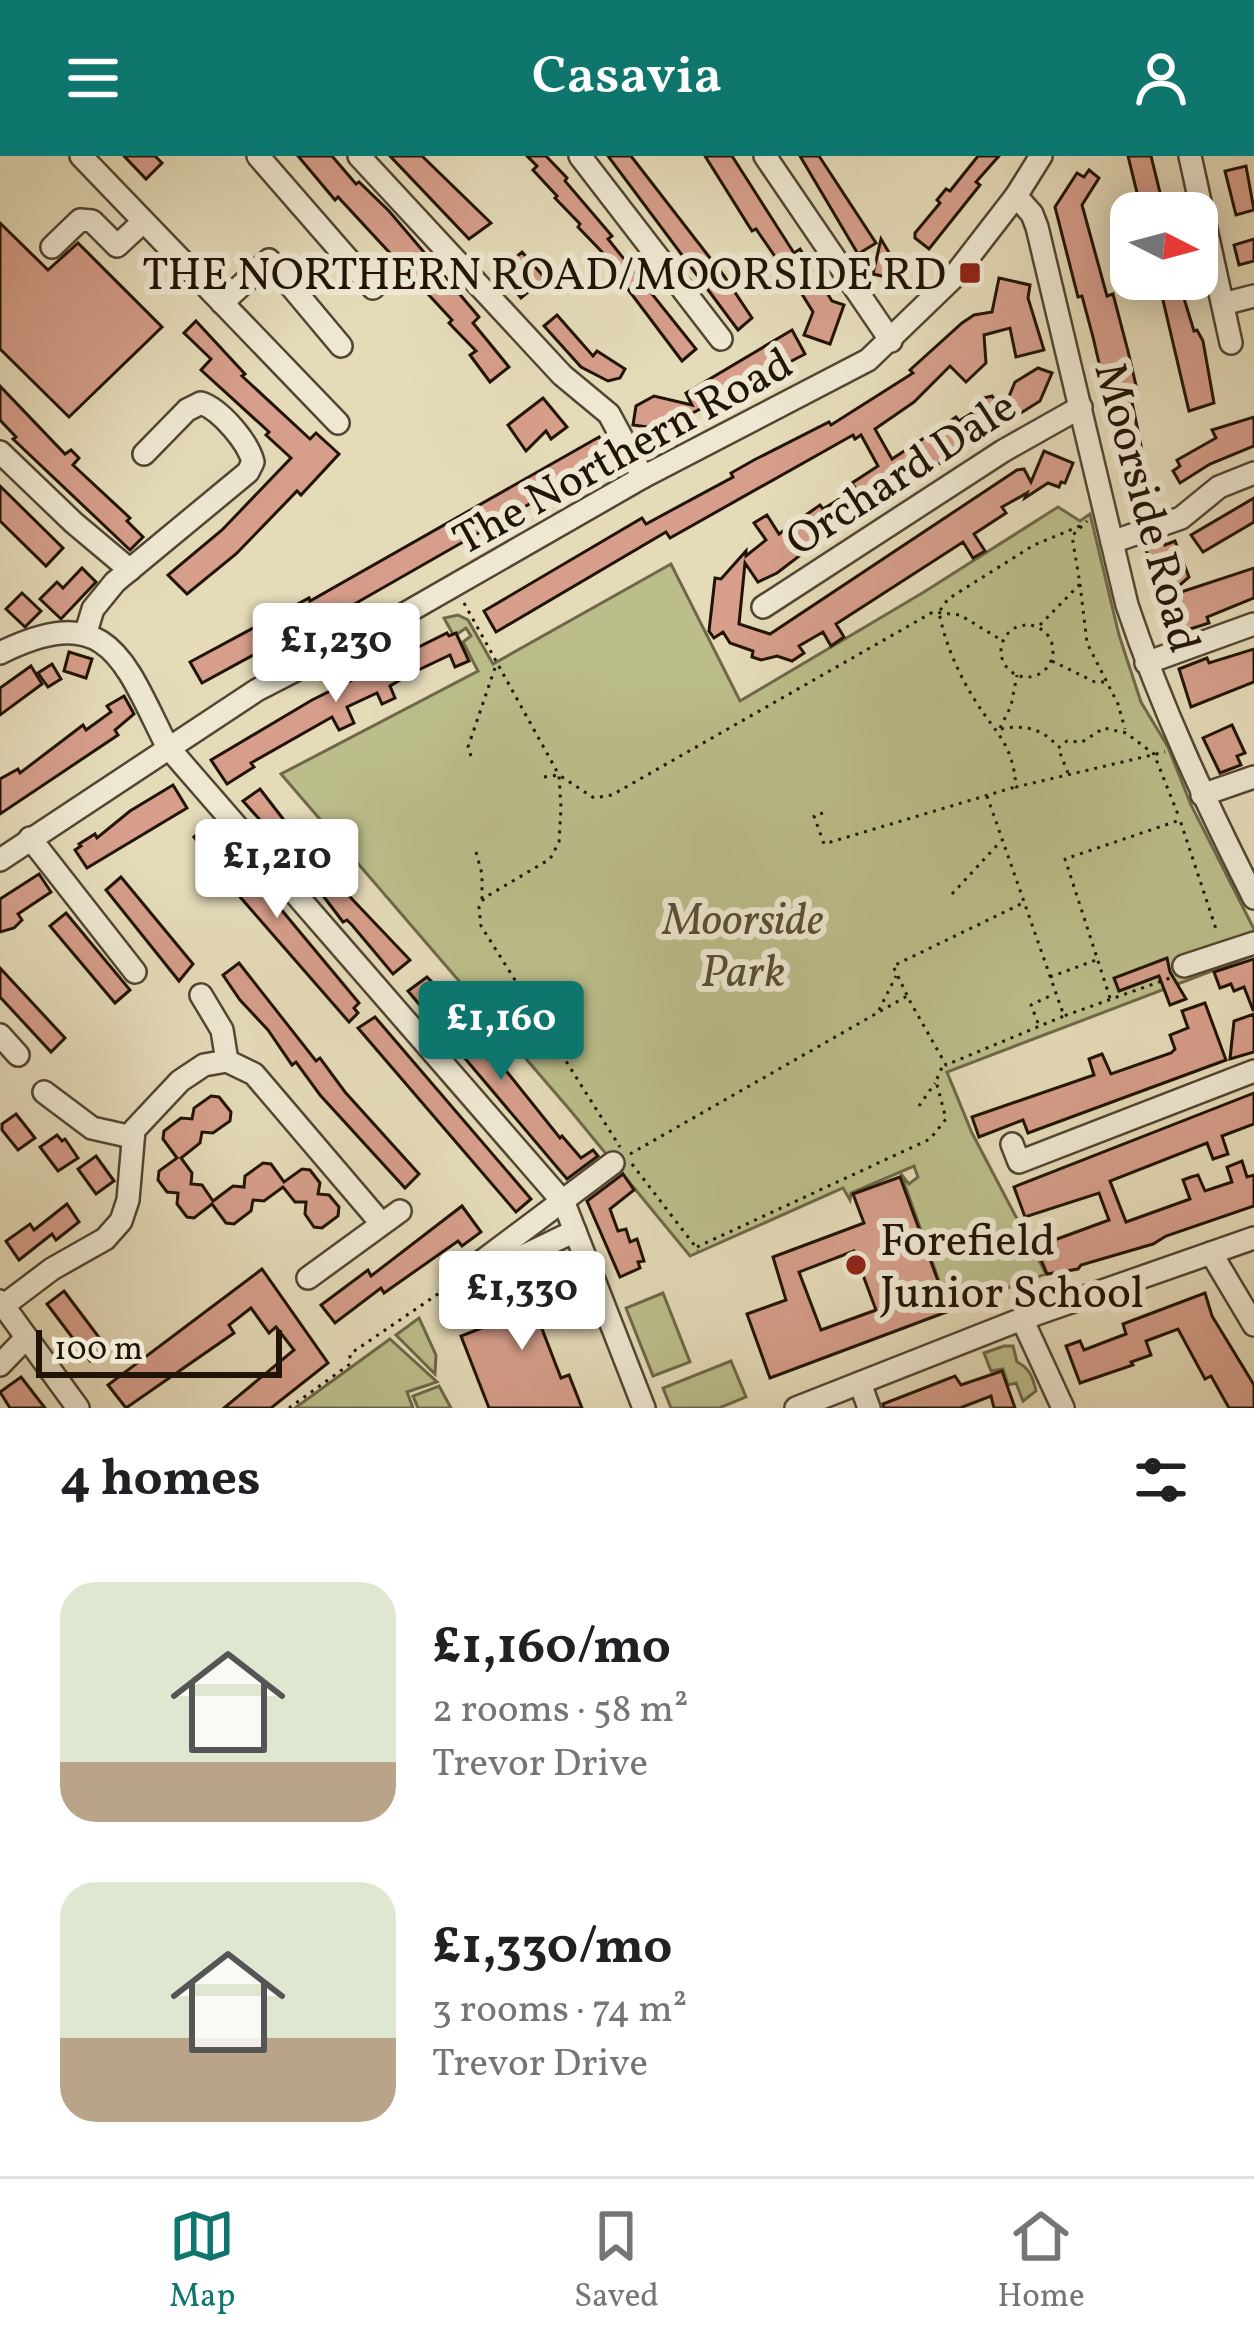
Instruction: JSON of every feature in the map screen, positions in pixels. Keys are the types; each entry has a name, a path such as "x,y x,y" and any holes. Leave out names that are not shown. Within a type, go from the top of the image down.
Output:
{"street":[{"path":"81,156 338,423"},
{"path":"258,156 373,288"},
{"path":"359,156 562,375 609,414 643,477"},
{"path":"580,156 721,339"},
{"path":"765,156 892,341"},
{"name":"The Northern Road","path":"0,860 256,690 455,586 643,477 841,376 892,341 951,280 1041,156"},
{"path":"1190,156 1231,344"},
{"name":"Moorside Road","path":"1016,196 1034,218 1146,663 1202,795 1254,898"},
{"path":"52,247 80,220 92,221 117,246 143,222"},
{"path":"222,303 269,260 341,346"},
{"path":"1223,304 1254,296"},
{"path":"86,632 100,597 248,472 254,458 212,407 201,403 187,410 144,454"},
{"name":"Orchard Dale","path":"763,607 1003,451 1082,407"},
{"path":"0,452 130,570"},
{"path":"1112,542 1180,518 1219,487 1254,473"},
{"path":"1146,663 1254,624"},
{"path":"0,653 66,632 86,632 102,640 125,666 167,746 564,1202 644,1408"},
{"path":"1202,795 1254,777"},
{"path":"30,838 135,972"},
{"path":"1184,966 1254,943"},
{"path":"201,994 222,1030 227,1061"},
{"path":"0,1035 18,1055"},
{"path":"78,1408 2,1304 105,1239 121,1221 128,1200 134,1130 180,1081 204,1065 227,1061 254,1074 390,1217 308,1278"},
{"path":"1012,1144 1018,1162 1254,1071"},
{"path":"44,1092 92,1128 132,1137"},
{"path":"473,1268 620,1160"},
{"path":"519,1258 575,1232"},
{"path":"796,1408 1022,1319 1254,1238"},
{"path":"1211,1253 1254,1324"},
{"path":"1022,1319 1063,1408"},
{"path":"0,1365 25,1339"},
{"path":"860,1383 869,1408"}],"path":[{"path":"1094,517 1072,536 1087,643 1118,704 1126,733"},
{"path":"940,612 948,599 1002,564 1081,526"},
{"path":"1039,627 1080,584"},
{"path":"455,586 559,775 594,798 612,795 920,617 940,612 960,615 1003,640"},
{"path":"940,612 964,680 1013,756 1016,787"},
{"path":"1017,627 1039,627 1050,638 1052,661 1035,676 1016,675 1002,661 1003,640 1017,627"},
{"path":"1052,661 1095,682 1106,682"},
{"path":"471,755 468,747 497,663"},
{"path":"1000,730 1011,706 1016,675"},
{"path":"1000,730 1015,726 1048,734 1068,775"},
{"path":"1058,748 1070,740 1082,742 1104,728 1126,733 1154,754 1223,951"},
{"path":"823,813 814,817 824,844 1016,787 1172,750"},
{"path":"544,777 559,775"},
{"path":"482,901 544,864 554,853 561,825 559,775"},
{"path":"987,796 1064,1016"},
{"path":"1110,998 1065,859 1180,820"},
{"path":"952,894 1002,840"},
{"path":"476,852 482,874 481,926 620,1160 698,1249 930,1139 946,1119 936,1081"},
{"path":"945,1064 893,966 1023,903"},
{"path":"1050,977 1098,960"},
{"path":"919,1106 945,1064 1110,998 1184,974 1184,966"},
{"path":"877,1014 897,974"},
{"path":"1040,1026 1031,1005 1055,993"},
{"path":"620,1160 908,996"},
{"path":"290,1408 350,1364 350,1354 473,1268"}],"green space":[{"name":"Moorside Park","path":"1058,507 1080,521 1090,514 1119,635 1141,702 1168,747 1191,805 1254,929 1254,955 947,1072 972,1133 1046,1274 949,1309 901,1174 909,1184 918,1177 914,1166 851,1193 850,1200 843,1188 690,1256 281,774 478,671 463,642 471,636 466,628 454,636 444,618 458,615 468,620 493,664 671,564 740,701"},
{"path":"663,1293 690,1362 653,1376 626,1308"},
{"path":"419,1318 436,1355 435,1374 396,1335"},
{"path":"390,1339 437,1382 407,1392 413,1408 295,1408"},
{"path":"1013,1346 1017,1362 1034,1382 1036,1391 1023,1401 1016,1383 1008,1385 1003,1369 991,1371 984,1353"},
{"path":"731,1361 746,1397 719,1408 671,1408 663,1388"},
{"path":"439,1386 451,1408 418,1408 413,1396"}],"building":[{"path":"124,156 155,156 162,163 146,179"},
{"path":"298,156 332,156 389,211 479,317 473,323 509,367 490,382 470,355 476,351 449,323 452,320"},
{"path":"390,156 422,156 491,223 469,239"},
{"path":"527,156 546,156 612,236 608,239 696,349 682,361 598,256 602,252 533,170 537,166"},
{"path":"608,156 631,156 724,276 752,318 738,330"},
{"path":"705,156 732,156 794,253 800,249 832,301 844,305 830,344 804,335 813,312 779,257 756,229 752,231"},
{"path":"800,156 819,156 876,243 858,254"},
{"path":"978,156 999,156 929,249 915,233 946,189 950,191"},
{"path":"1128,156 1151,156 1160,192 1137,192"},
{"path":"1246,166 1254,210 1236,215 1225,171"},
{"path":"1089,170 1099,178 1082,205 1107,296 1115,300 1138,394 1131,397 1154,509 1133,519 1093,337 1055,207 1077,173 1084,177"},
{"path":"0,223 48,270 78,243 162,327 69,417 0,349"},
{"path":"881,239 891,256 909,260 904,281 873,274"},
{"path":"1254,239 1254,261 1239,265 1234,245"},
{"path":"522,252 545,278 521,298 499,272"},
{"path":"999,278 1030,285 1028,298 1044,350 1016,357 1010,328 984,335 986,363 966,382 950,366 914,402 875,429 892,459 956,417 959,421 980,408 980,399 992,396 1003,411 1015,382 1038,368 1052,373 1040,401 820,539 810,554 807,550 777,573 758,582 745,563 739,624 770,634 1017,470 1024,469 1031,482 1044,451 1073,463 1065,483 1059,487 1048,483 1002,507 1006,513 974,534 985,551 973,558 963,542 836,624 844,637 831,646 823,632 799,646 804,653 792,661 752,657 753,651 730,643 723,632 714,638 709,631 715,578 721,579 746,551 746,556 766,540 754,523 767,515 779,534 820,505 823,509 856,489 852,483 878,466 861,435 855,439 853,435 670,538 666,532 496,632 484,611 642,518 646,524 733,477 731,473 754,460 831,425 913,373 910,370 962,323 992,312"},
{"path":"1163,300 1184,300 1194,331 1203,341 1214,403 1189,411"},
{"path":"557,315 593,356 597,351 625,369 620,378 608,381 581,367 544,326"},
{"path":"196,321 245,374 242,376 310,439 316,433 339,454 301,495 297,491 236,554 187,594 168,575 222,530 291,458 201,370 211,359 184,333"},
{"path":"792,330 805,354 662,429 633,425 636,406 654,396 692,405 686,393"},
{"path":"0,386 65,454 71,450 79,458 73,465 130,518 127,521 143,537 130,550 13,439 16,437 0,420"},
{"path":"543,398 567,427 551,439 546,431 526,451 508,425"},
{"path":"1254,417 1254,446 1180,483 1173,471 1180,466 1177,460 1216,438 1212,430"},
{"path":"599,437 610,458 330,618 328,614 202,683 190,662 310,601"},
{"path":"0,486 63,548 46,566 0,521"},
{"path":"1254,498 1254,522 1203,552 1191,535"},
{"path":"1163,540 1165,545 1175,541 1189,577 1166,597 1145,548"},
{"path":"82,568 96,582 61,619 40,599 57,582 63,588"},
{"path":"1254,568 1254,598 1207,617 1209,623 1181,632 1166,597"},
{"path":"22,593 41,611 25,627 6,609"},
{"path":"447,633 456,633 469,661 455,667 450,655 412,673 390,686 395,698 382,704 377,693 347,707 354,723 339,730 332,717 251,763 254,767 227,784 211,760 312,700"},
{"path":"1254,649 1254,682 1191,707 1179,669"},
{"path":"69,652 92,659 86,678 64,671"},
{"path":"52,664 61,679 48,687 38,673"},
{"path":"31,666 42,684 0,715 0,688"},
{"path":"124,696 134,714 115,730 118,735 0,814 0,779 18,769 20,773 83,725 86,730 111,712 107,706"},
{"path":"1232,725 1245,753 1237,756 1241,765 1220,773 1203,738"},
{"path":"173,785 187,808 87,868 75,850 79,844 95,834 97,838"},
{"path":"260,789 314,859 410,960 393,974 352,925 343,922 243,801"},
{"path":"210,824 359,1003 354,1008 358,1013 349,1022 194,837"},
{"path":"39,874 51,892 18,914 22,920 14,928 0,932 0,899"},
{"path":"121,877 193,964 179,981 106,890"},
{"path":"66,913 130,990 115,1003 50,926"},
{"path":"1167,958 1186,999 1170,1005 1159,976 1119,991 1114,978"},
{"path":"1254,959 1253,1010 1244,987 1220,988 1214,972"},
{"path":"239,963 316,1061 320,1058 419,1174 405,1188 296,1062 292,1065 240,1000 223,975"},
{"path":"0,968 65,1038 51,1052 0,997"},
{"path":"427,977 439,989 432,994 484,1046 480,1049 499,1071 503,1067 560,1138 581,1158 593,1150 598,1156 567,1179 408,991"},
{"path":"1205,1003 1226,1060 1028,1133 1023,1120 979,1137 972,1117 1094,1075 1089,1059 1102,1054 1111,1074 1171,1053 1175,1049 1170,1035 1188,1028 1182,1011"},
{"path":"1254,1014 1254,1052 1230,1059 1234,1021"},
{"path":"375,1017 531,1199 516,1212 358,1028"},
{"path":"1254,1093 1254,1124 1222,1136 1228,1154 1213,1159 1207,1143 1110,1181 1126,1222 1190,1199 1183,1180 1198,1175 1205,1191 1232,1182 1227,1167 1242,1161 1247,1177 1254,1175 1254,1206 1078,1269 1047,1274 1040,1257 1053,1252 1049,1242 1109,1220 1099,1193 1025,1217 1014,1187"},
{"path":"211,1096 219,1097 231,1112 230,1121 213,1133 202,1132 200,1143 181,1158 192,1173 191,1184 202,1185 213,1201 233,1186 244,1187 245,1176 263,1163 271,1164 284,1182 302,1169 310,1170 320,1183 318,1194 329,1195 339,1207 338,1216 322,1228 314,1227 305,1214 306,1202 295,1202 283,1187 264,1201 253,1200 251,1211 234,1224 226,1223 212,1204 194,1218 187,1217 177,1204 178,1193 167,1192 158,1180 159,1171 177,1158 163,1139 164,1131 181,1118 192,1119 194,1108"},
{"path":"16,1114 35,1138 18,1150 2,1130 2,1124"},
{"path":"57,1135 78,1158 58,1171 40,1147"},
{"path":"96,1156 114,1181 96,1194 78,1169"},
{"path":"623,1174 634,1190 610,1209 618,1231 626,1229 630,1242 637,1239 644,1261 638,1262 640,1268 620,1277 587,1201"},
{"path":"900,1177 949,1311 770,1378 747,1314 786,1300 773,1257 864,1223 853,1194","holes":["854,1251 876,1310 821,1330 799,1272"]},
{"path":"67,1204 79,1222 56,1240 52,1234 19,1260 6,1241 30,1224 34,1230"},
{"path":"462,1206 481,1232 462,1246 458,1241 384,1293 381,1288 335,1323 321,1305 368,1270 371,1276"},
{"path":"262,1269 328,1363 271,1408 224,1408 294,1350 276,1327 269,1333 251,1308 229,1325 234,1333 126,1408 108,1385"},
{"path":"558,1271 570,1303 537,1316 561,1378 569,1375 582,1408 489,1408 461,1336 502,1320 500,1313 523,1303 517,1287"},
{"path":"64,1291 107,1348 90,1361 47,1304"},
{"path":"1205,1293 1212,1316 1254,1385 1254,1408 1229,1408 1211,1376 1205,1379 1178,1329 1146,1341 1151,1355 1131,1362 1133,1365 1080,1383 1066,1346 1080,1341 1084,1350 1126,1334 1123,1324"},
{"path":"1002,1371 1015,1408 994,1408 991,1396 960,1408 884,1408 883,1404 955,1376 961,1385"},
{"path":"21,1377 45,1408 10,1408 0,1392"}],"place":[{"name":"THE NORTHERN ROAD/MOORSIDE RD","path":"970,273"},
{"name":"Forefield Junior School","path":"856,1265"}]}
